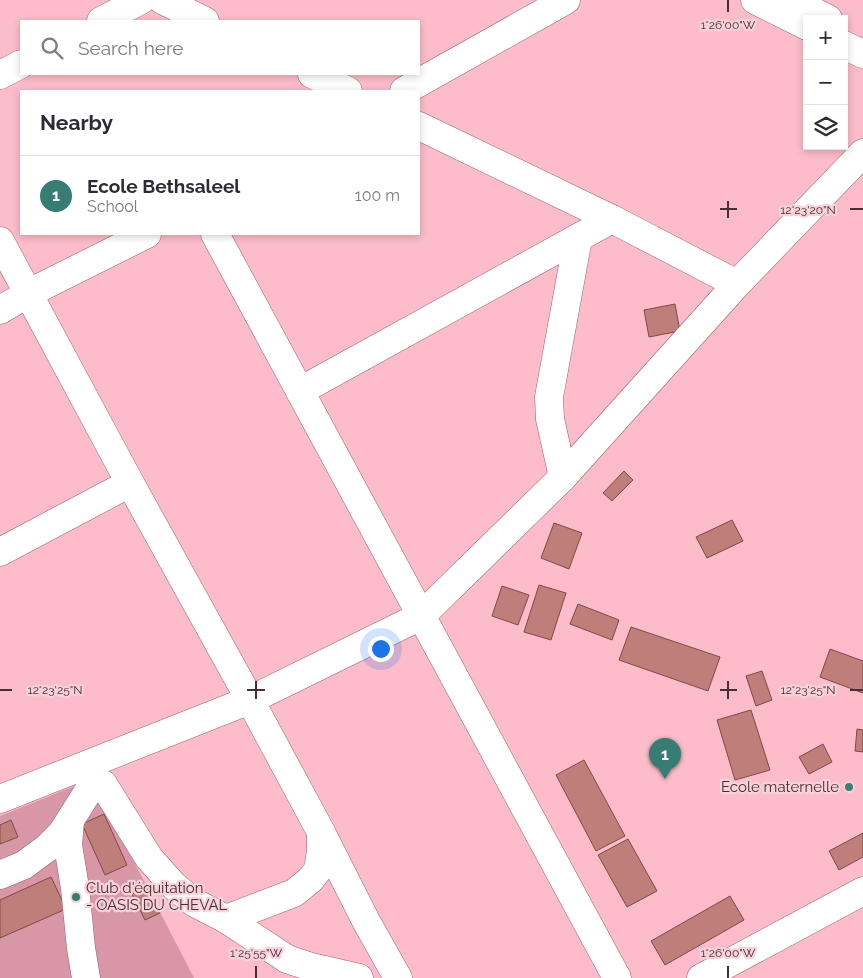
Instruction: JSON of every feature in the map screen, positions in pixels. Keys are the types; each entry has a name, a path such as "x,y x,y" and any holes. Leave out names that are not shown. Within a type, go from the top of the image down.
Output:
{"street":[{"path":"103,20 141,0"},
{"path":"162,0 203,20"},
{"path":"406,90 566,0"},
{"path":"756,0 803,24"},
{"path":"791,0 820,15"},
{"path":"848,29 863,36"},
{"path":"848,47 863,54"},
{"path":"0,75 20,65"},
{"path":"314,75 346,90"},
{"path":"420,126 612,219 737,284"},
{"path":"0,799 92,770 250,700 422,616 563,477 737,284 863,153"},
{"path":"300,391 612,219"},
{"path":"0,310 29,293 145,235"},
{"path":"216,235 617,978"},
{"path":"563,477 550,419 549,397 578,238"},
{"path":"0,241 130,483 250,700 321,832 366,922 398,978"},
{"path":"0,552 130,483"},
{"path":"0,876 24,865 47,848 62,833 89,790 92,770"},
{"path":"92,770 103,784 149,858 174,886 195,903 226,919 288,959 311,967 359,978"},
{"path":"70,821 68,845 86,978"},
{"path":"226,919 294,893 310,880 318,870 321,832"},
{"path":"701,978 863,891"}],"shaded area":[{"name":"Club d'équitation - OASIS DU CHEVAL","path":"77,785 99,794 194,978 0,978 0,816"}],"building":[{"path":"675,304 680,331 649,337 644,310"},
{"path":"624,471 633,480 612,501 603,493"},
{"path":"732,520 743,541 707,558 696,537"},
{"path":"554,523 582,533 569,569 541,558"},
{"path":"539,585 566,593 551,640 524,632"},
{"path":"502,586 529,595 518,625 492,616"},
{"path":"578,604 619,620 612,640 570,624"},
{"path":"631,627 720,657 708,691 619,660"},
{"path":"830,649 863,661 863,693 820,677"},
{"path":"762,671 772,700 756,706 746,676"},
{"path":"751,710 770,770 735,780 717,720"},
{"path":"857,729 863,730 863,752 855,751"},
{"path":"823,744 832,762 809,774 799,757"},
{"path":"584,760 625,836 596,851 556,775"},
{"path":"104,814 127,865 105,875 82,824"},
{"path":"11,820 18,837 0,844 0,825"},
{"path":"863,833 863,857 839,870 829,851"},
{"path":"628,839 657,891 627,907 598,855"},
{"path":"51,877 66,909 0,938 0,900"},
{"path":"146,887 160,913 145,920 132,894"},
{"path":"730,896 744,920 665,965 651,941"}],"place":[{"name":"Ecole Bethsaleel","path":"665,779"},
{"name":"Ecole maternelle","path":"849,787"},
{"name":"Club d'équitation - OASIS DU CHEVAL","path":"76,897"}]}
